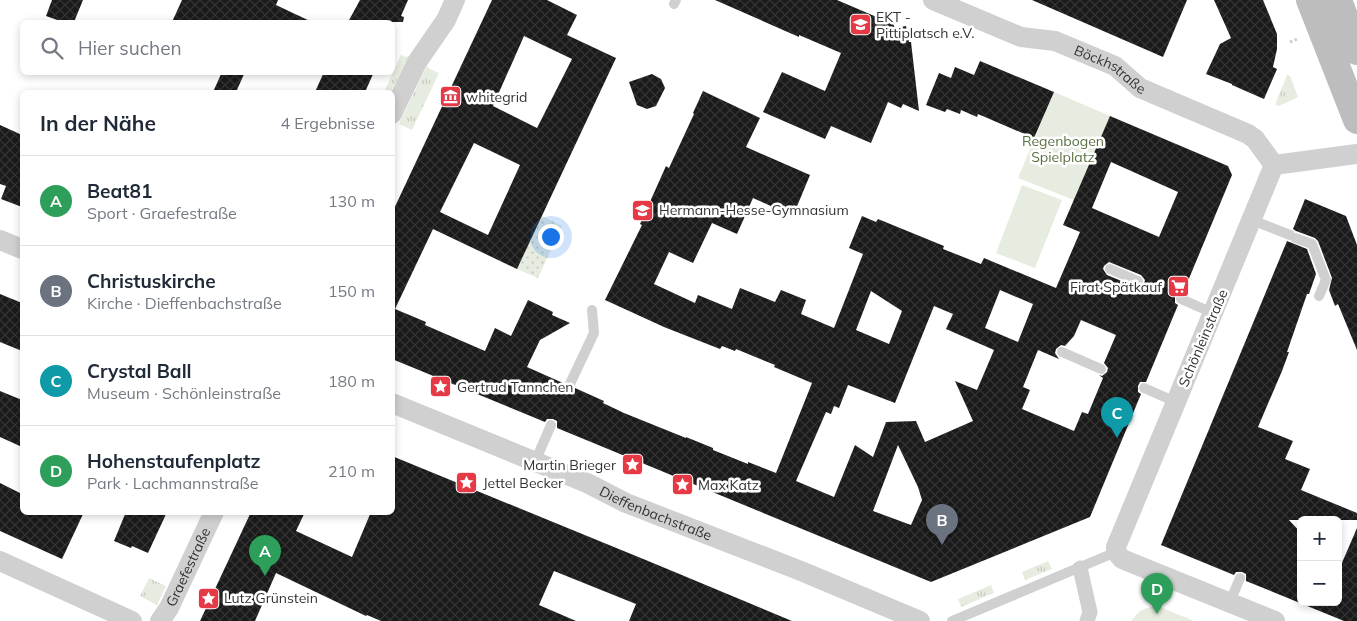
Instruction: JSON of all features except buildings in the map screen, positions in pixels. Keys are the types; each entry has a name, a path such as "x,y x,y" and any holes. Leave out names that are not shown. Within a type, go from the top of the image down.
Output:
{"main road":[{"path":"1310,0 1357,120"},
{"path":"1338,0 1357,51"}],"street":[{"path":"395,108 417,62 446,20 455,0"},
{"name":"Böckhstraße","path":"933,0 962,7 1020,37 1055,41 1115,66 1140,88 1248,134 1255,139 1274,165"},
{"path":"1274,165 1357,154"},
{"name":"Schönleinstraße","path":"1116,552 1116,547 1274,165"},
{"path":"0,240 20,249"},
{"name":"Dieffenbachstraße","path":"395,404 587,483 626,503 801,571 920,621"},
{"name":"Graefestraße","path":"160,621 169,608 213,515"},
{"path":"1116,552 1122,559 1275,621"},
{"path":"0,561 132,621"},
{"path":"1080,568 1090,612 1087,621"}],"lane":[{"path":"1252,220 1312,244 1326,280 1320,296"},
{"path":"1110,269 1138,281"},
{"path":"1180,299 1213,313"},
{"path":"568,388 594,332 592,310"},
{"path":"1062,352 1101,369"},
{"path":"1144,388 1176,402"},
{"path":"535,462 551,425"},
{"path":"952,621 1116,552"},
{"path":"1230,602 1240,578"}],"path":[{"path":"1290,42 1297,39"}],"green space":[{"path":"401,55 409,56 392,90 385,90 392,75 395,75 395,68"},
{"path":"427,65 428,68 439,73 412,130 399,124"},
{"path":"1287,75 1290,76 1298,97 1279,106 1275,105"},
{"name":"Regenbogen Spielplatz","path":"1054,92 1110,116 1074,200 1018,178"},
{"path":"1022,185 1062,200 1035,268 996,253"},
{"path":"542,216 562,226 538,278 517,269"},
{"path":"1048,561 1052,569 1025,580 1022,572"},
{"path":"149,578 166,586 157,605 140,596"},
{"path":"991,585 994,593 961,607 958,599"},
{"path":"1150,607 1160,607 1194,621 1131,621 1140,611"}],"place":[{"name":"EKT - Pittiplatsch e.V.","path":"860,25"},
{"name":"whitegrid","path":"450,97"},
{"name":"Hermann-Hesse-Gymnasium","path":"643,210"},
{"name":"Firat Spätkauf","path":"1178,287"},
{"name":"Gertrud Tannchen","path":"441,387"},
{"name":"Crystal Ball","path":"1117,438"},
{"name":"Martin Brieger","path":"632,465"},
{"name":"Jettel Becker","path":"467,483"},
{"name":"Max Katz","path":"682,485"},
{"name":"Christuskirche","path":"942,545"},
{"name":"Beat81","path":"265,576"},
{"name":"Lutz Grünstein","path":"208,598"},
{"name":"Hohenstaufenplatz","path":"1157,614"}]}
